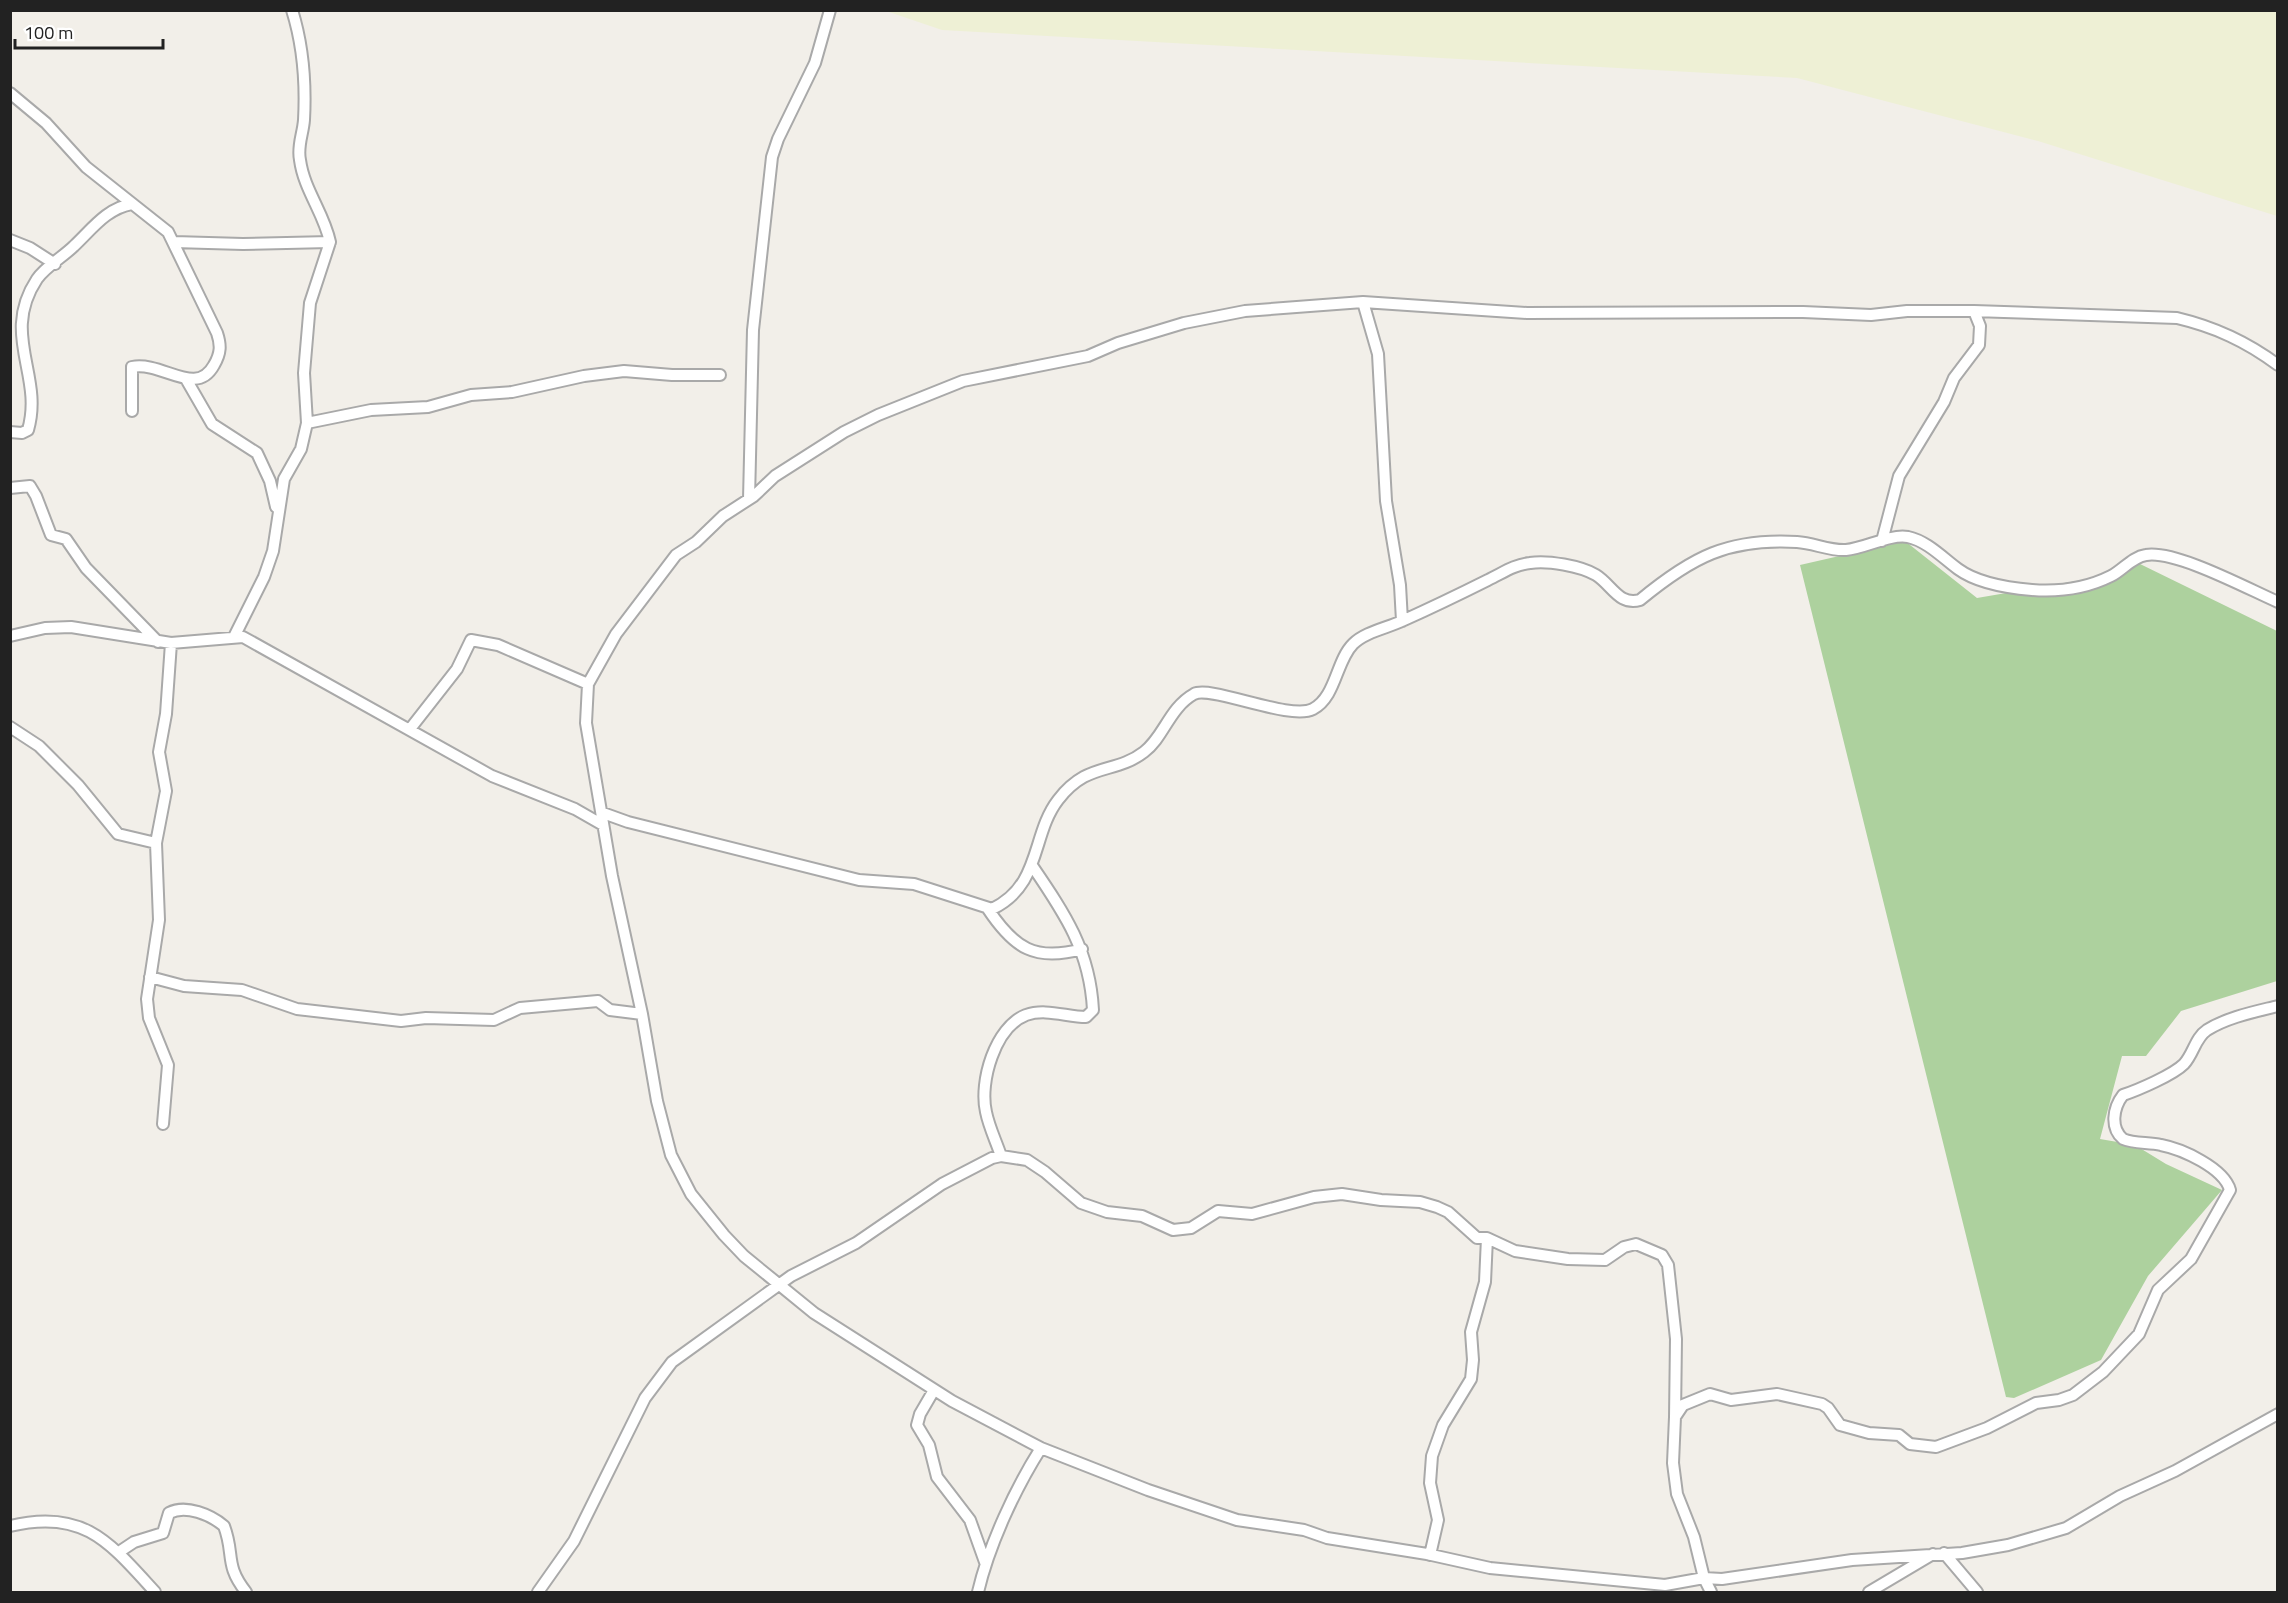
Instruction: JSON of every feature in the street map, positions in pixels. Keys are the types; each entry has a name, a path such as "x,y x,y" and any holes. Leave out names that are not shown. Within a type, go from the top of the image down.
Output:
{"street":[{"path":"234,637 264,576 273,551 284,479 301,449 307,423 304,373 310,303 330,242 311,199 300,160 304,118 303,66 299,34 292,10"},
{"path":"749,500 753,330 772,157 777,139 814,63 830,10"},
{"path":"10,93 46,123 86,166 168,232 217,333 221,349 209,373 200,379 186,379 159,368 132,368 132,411"},
{"path":"10,432 20,434 28,430 33,406 21,338 24,308 38,279 99,220 118,207 132,204"},
{"path":"10,240 30,248 55,264"},
{"path":"174,242 243,244 330,242"},
{"path":"1363,302 1378,354 1384,485 1389,532 1400,585 1402,621"},
{"path":"2277,365 2234,335 2208,325 2177,318 1974,311 1908,311 1871,315 1803,312 1571,314 1469,311 1363,302 1245,312 1195,320 1118,343 1088,356 963,381 853,428 775,476 749,500 723,516 696,542 673,558 616,634 588,684 586,723 617,906 642,1014 657,1104 678,1171 691,1194 724,1235 778,1285 850,1338 934,1390 1041,1448 1148,1490 1237,1520 1490,1568 1672,1585 1704,1578 1722,1580 1841,1562 1939,1554 2008,1545 2072,1526 2120,1496 2175,1471 2277,1414"},
{"path":"1882,541 1899,476 1944,402 1954,378 1979,345 1980,326 1974,311"},
{"path":"307,423 371,410 428,407 471,395 512,392 567,378 614,372 720,375"},
{"path":"186,379 212,424 257,453 270,481 278,516"},
{"path":"10,488 30,486 51,535 66,539 86,568 158,642"},
{"path":"603,813 638,825 859,880 914,884 988,909 995,908 1009,896 1032,867 1050,813 1069,788 1092,771 1135,758 1146,750 1170,715 1195,694 1206,692 1239,702 1292,710 1312,709 1327,693 1352,644 1360,638 1402,621 1506,570 1527,563 1537,562 1596,575 1620,598 1632,603 1640,600 1685,565 1740,544 1762,540 1800,542 1834,550 1908,537 1942,555 1960,570 1983,580 2012,588 2035,591 2086,586 2112,576 2138,557 2167,555 2277,602"},
{"path":"10,636 45,628 71,627 171,643 243,637 492,776 575,810 603,825"},
{"path":"410,729 456,669 471,640 498,645 588,684"},
{"path":"164,1124 168,1065 148,1012 150,977 159,920 156,843 165,805 165,778 159,752 166,714 171,643"},
{"path":"10,727 39,746 78,784 118,834 156,843"},
{"path":"1001,1156 985,1111 984,1087 994,1054 1010,1027 1025,1016 1038,1013 1080,1017 1091,1015 1093,1010 1092,988 1082,949 1072,927 1032,867"},
{"path":"988,909 1012,940 1032,951 1058,954 1082,949"},
{"path":"150,977 184,986 242,990 297,1010 401,1021 426,1018 494,1020 520,1008 587,1001 599,1001 610,1010 642,1014"},
{"path":"1675,1417 1683,1405 1710,1394 1731,1400 1777,1394 1822,1404 1840,1425 1869,1433 1899,1435 1910,1444 1941,1446 1987,1428 2036,1403 2059,1401 2079,1391 2103,1372 2139,1334 2158,1290 2191,1259 2230,1190 2216,1168 2165,1146 2123,1139 2115,1125 2118,1101 2123,1095 2178,1069 2191,1054 2196,1041 2208,1029 2244,1014 2277,1006"},
{"path":"538,1593 574,1541 631,1423 660,1376 672,1362 805,1267 856,1243 949,1180 983,1162 1001,1156 1035,1164 1081,1203 1113,1213 1142,1216 1173,1230 1191,1228 1218,1211 1252,1214 1314,1197 1342,1194 1381,1200 1420,1202 1448,1212 1477,1238 1487,1238 1515,1251 1568,1259 1605,1260 1624,1247 1636,1244 1662,1255 1668,1265 1676,1339 1672,1463 1677,1494 1694,1537 1704,1578 1711,1593"},
{"path":"1430,1555 1438,1520 1430,1483 1432,1456 1443,1425 1471,1379 1473,1360 1471,1332 1485,1282 1487,1238"},
{"path":"934,1390 920,1414 917,1425 927,1439 937,1477 970,1520 986,1562"},
{"path":"978,1593 986,1562 1026,1472 1041,1448"},
{"path":"119,1552 134,1542 163,1533 169,1513 174,1510 203,1515 224,1526 231,1568 246,1593"},
{"path":"10,1526 66,1522 86,1528 119,1552 155,1593"},
{"path":"1869,1593 1939,1554"},
{"path":"1939,1554 1977,1593"}],"green space":[{"path":"886,11 2277,11 2277,216 2038,141 1797,78 942,30"},
{"path":"1905,541 1977,598 2088,579 2138,563 2277,631 2277,981 2181,1011 2146,1056 2122,1056 2100,1139 2135,1145 2166,1164 2222,1190 2148,1276 2101,1360 2014,1398 2006,1397 1800,565"}]}
